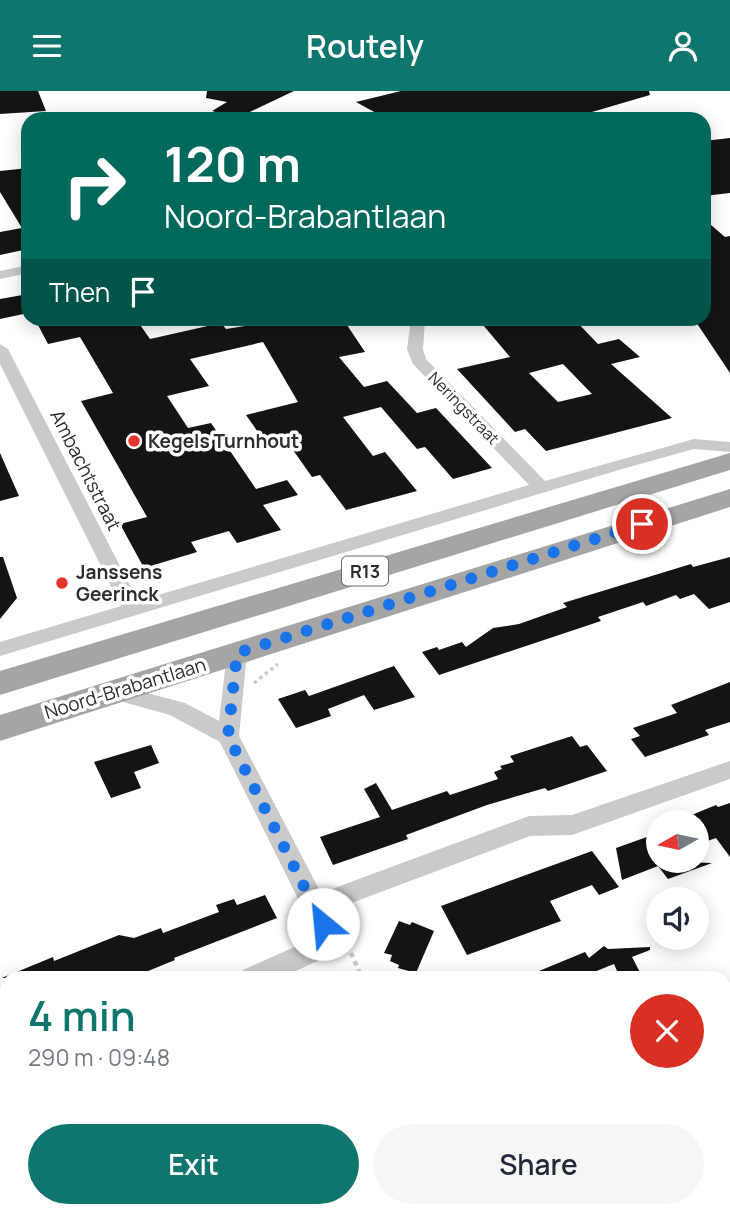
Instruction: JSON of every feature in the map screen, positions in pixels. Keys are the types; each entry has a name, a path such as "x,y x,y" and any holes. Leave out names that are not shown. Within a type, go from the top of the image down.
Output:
{"main road":[{"name":"R13","path":"0,683 730,461"},
{"name":"Noord-Brabantlaan","path":"0,728 730,498"}],"street":[{"path":"0,275 21,270"},
{"name":"Neringstraat","path":"417,326 415,349 419,361 540,486"},
{"name":"Ambachtstraat","path":"0,349 132,610"},
{"path":"0,649 540,486 694,444 730,447"},
{"path":"237,653 228,736 333,942 268,971"},
{"path":"113,692 177,709 228,736"},
{"path":"314,906 528,826 572,825 730,769"}],"building":[{"path":"0,91 38,91 46,111 21,112 0,114"},
{"path":"207,91 294,91 250,112 212,111 227,102 206,98"},
{"path":"401,91 649,91 650,95 592,112 374,112 356,102"},
{"path":"730,138 730,193 711,195 711,140"},
{"path":"21,169 21,226 0,192 0,171"},
{"path":"711,225 725,237 730,236 730,373 699,326 711,326"},
{"path":"21,228 21,250 0,255 0,232"},
{"path":"21,295 21,314 0,319 0,299"},
{"path":"39,326 141,326 150,339 208,326 224,326 226,329 245,326 348,326 365,352 339,357 364,387 387,381 417,413 436,408 492,468 453,479 425,447 417,449 381,407 343,417 373,456 385,452 417,491 346,510 320,475 312,477 286,440 267,445 246,415 298,402 263,342 190,359 209,386 167,396 188,428 211,423 256,489 287,480 298,495 263,505 281,530 237,543 229,531 191,542 197,552 144,568 120,524 147,517 81,401 113,393 80,337 48,344"},
{"path":"484,326 581,326 598,344 619,339 640,357 611,364 672,418 546,451 525,429 515,432 457,369 510,357","holes":["563,364 592,394 558,402 529,373"]},
{"path":"0,453 19,496 0,501"},
{"path":"0,557 3,557 17,598 0,619"},
{"path":"730,557 730,602 709,609 694,594 680,599 676,595 646,606 643,602 598,617 601,621 439,675 422,652 437,647 439,650 462,642 466,647 493,628 519,624 567,607 563,603 691,564 693,567"},
{"path":"394,666 415,697 374,710 364,695 328,709 331,716 296,728 278,699 305,690 309,696"},
{"path":"730,682 730,722 705,730 709,735 645,757 631,739 640,736 633,728 677,713 671,705"},
{"path":"572,736 580,747 587,745 607,771 548,791 545,788 487,805 406,835 408,839 333,865 320,837 380,817 364,789 376,783 392,810 447,791 450,795 498,779 494,772 502,769 500,766 514,762 510,756"},
{"path":"151,745 159,763 134,772 141,788 111,798 94,762"},
{"path":"730,803 730,857 716,838 709,840 709,810 704,810 716,805 718,807"},
{"path":"646,837 646,871 622,880 616,848"},
{"path":"592,851 619,887 599,895 592,885 550,901 561,921 467,955 441,906"},
{"path":"663,873 684,873 668,879"},
{"path":"265,895 277,918 174,958 175,960 148,971 19,971 53,957 54,961 119,935 134,938 161,928 163,933 219,912 216,905 234,899 237,905"},
{"path":"399,921 410,925 412,922 434,931 417,971 398,968 399,965 390,961 392,955 384,953"},
{"path":"604,946 608,949 646,947 646,950 650,950 632,957 639,971 617,971 614,964 596,971 539,971 585,952 589,958"}],"place":[{"name":"Kegels Turnhout","path":"134,441"},
{"name":"Janssens Geerinck","path":"62,583"}],"route":[{"path":"323,924 228,736 237,653 642,524"}]}
